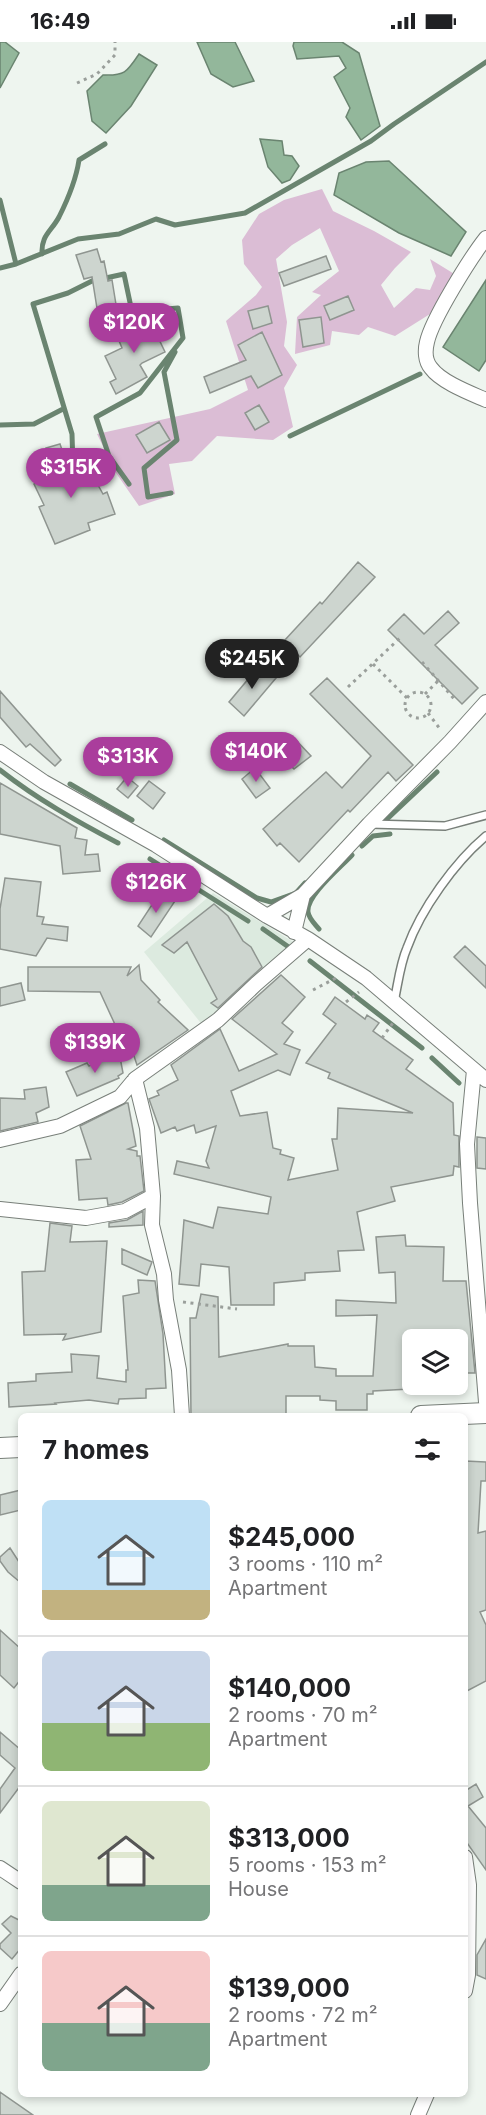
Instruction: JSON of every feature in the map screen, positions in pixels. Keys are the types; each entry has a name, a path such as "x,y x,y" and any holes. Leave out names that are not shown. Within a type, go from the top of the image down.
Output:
{"main road":[{"path":"468,1414 486,1413"},
{"path":"0,1448 18,1447"}],"street":[{"path":"486,238 443,308 427,339 425,350 429,366 433,371 456,386 486,400"},
{"path":"267,916 303,895 486,702"},
{"path":"0,752 44,783 156,845 267,916 308,939 366,978 486,1080"},
{"path":"294,932 303,895"},
{"path":"0,1140 60,1126 120,1097 135,1079 218,1020 308,939"},
{"path":"474,1070 467,1144 486,1402"},
{"path":"135,1079 147,1128 153,1196 152,1225 164,1274 166,1300 179,1370 182,1413"},
{"path":"0,1209 86,1218 125,1211 153,1196"},
{"path":"0,1868 18,1880"},
{"path":"468,1878 468,1975"},
{"path":"0,2004 18,1978"},
{"path":"418,2115 426,2097"}],"lane":[{"path":"369,824 445,826 486,815"},
{"path":"394,1002 406,948 435,895 469,850 486,836"}],"path":[{"path":"77,82 97,74 115,55 115,42"},
{"path":"348,687 401,637"},
{"path":"422,662 456,701"},
{"path":"373,664 407,698"},
{"path":"425,694 438,680"},
{"path":"415,692 425,694 431,703 428,713 420,718 411,716 405,707 407,698 415,692"},
{"path":"428,713 450,742"},
{"path":"314,990 338,977"},
{"path":"346,1002 358,993"},
{"path":"382,1038 394,1021"},
{"path":"166,1300 237,1309"}],"shaded area":[{"path":"0,42 5,42 19,53 0,88"},
{"path":"197,42 235,42 254,81 233,87 211,74"},
{"path":"294,42 342,42 359,53 380,126 361,140 346,117 350,108 334,77 346,68 339,56 297,59"},
{"path":"139,54 157,65 131,106 106,133 92,121 87,91 103,75 125,72"},
{"path":"260,139 282,141 284,155 292,156 299,166 290,180 282,183 268,167"},
{"path":"389,161 466,232 451,256 399,233 334,195 339,173 366,162"},
{"path":"322,189 333,211 411,252 381,285 394,308 416,288 430,290 436,276 430,259 456,275 430,314 395,336 368,327 359,335 332,331 330,345 295,354 297,317 321,295 312,292 339,271 320,228 292,245 276,259 287,322 284,346 297,365 284,388 293,427 273,440 217,436 192,461 169,464 175,494 139,506 116,473 97,434 210,409 248,390 226,321 262,287 244,264 242,240 259,214 284,200"},
{"path":"486,280 486,360 479,371 443,347"},
{"path":"213,893 295,943 204,1027 144,952"}],"building":[{"path":"97,249 101,262 104,261 108,281 112,280 119,323 100,327 92,277 84,279 76,255"},
{"path":"326,256 331,269 284,286 279,273"},
{"path":"348,296 354,310 330,320 324,306"},
{"path":"268,306 272,323 253,329 248,311"},
{"path":"154,316 159,329 155,331 165,352 140,365 147,377 116,394 110,382 116,379 105,356 122,348 117,336"},
{"path":"321,317 324,343 303,347 299,320"},
{"path":"262,332 282,375 258,388 251,376 210,393 204,377 246,360 238,345"},
{"path":"259,405 269,422 255,430 245,413"},
{"path":"159,422 170,440 147,453 136,435"},
{"path":"60,444 71,476 88,467 103,494 107,492 115,514 88,523 90,530 55,544 39,507 44,505 34,484 55,474 46,448"},
{"path":"358,562 375,577 300,657 284,641 320,602 322,604"},
{"path":"448,611 459,623 435,645 478,688 462,704 388,630 404,614 424,634"},
{"path":"260,665 276,678 244,716 229,702"},
{"path":"327,678 413,765 396,781 388,772 299,862 280,843 277,846 263,829 326,772 342,788 371,756 310,694"},
{"path":"0,691 61,760 55,766 30,744 26,747 0,717"},
{"path":"294,738 311,756 294,769 279,754"},
{"path":"255,768 270,788 256,798 242,779"},
{"path":"127,777 138,786 128,798 117,789"},
{"path":"149,781 165,793 153,809 137,796"},
{"path":"0,783 77,828 75,838 87,840 85,855 98,854 100,871 63,874 60,846 0,834"},
{"path":"5,878 41,882 37,916 44,917 42,924 68,927 67,941 47,938 36,956 0,949 0,909"},
{"path":"161,891 175,901 151,937 138,926"},
{"path":"214,904 228,916 243,941 251,947 262,967 218,1008 211,1003 217,999 187,942 174,953 162,945"},
{"path":"465,946 486,966 486,988 454,957"},
{"path":"139,965 141,980 160,1000 158,1002 188,1030 137,1065 130,1044 115,1047 110,1034 118,1031 100,992 28,991 28,967 131,967 127,976"},
{"path":"281,975 305,997 282,1023 293,1032 284,1044 300,1050 290,1075 278,1070 231,1091 240,1116 267,1112 273,1148 281,1150 280,1154 294,1158 288,1180 338,1170 332,1139 337,1139 338,1108 413,1113 328,1078 330,1073 306,1063 336,1024 323,1014 335,997 365,1019 367,1015 379,1023 373,1031 413,1060 406,1069 453,1103 454,1135 459,1136 459,1167 454,1166 453,1175 391,1187 395,1201 357,1212 364,1250 338,1251 340,1271 305,1273 305,1280 274,1283 274,1305 231,1305 229,1267 201,1264 199,1286 179,1284 184,1220 213,1228 218,1207 268,1214 271,1197 174,1174 177,1161 209,1168 206,1161 216,1126 196,1133 194,1125 177,1131 175,1127 161,1133 149,1099 159,1095 157,1091 178,1080 171,1065 220,1029 239,1071 277,1054 232,1019"},
{"path":"21,983 25,1000 0,1006 0,988"},
{"path":"119,1052 123,1073 118,1076 119,1078 77,1096 66,1072 87,1063 89,1066"},
{"path":"46,1087 49,1107 36,1113 38,1122 0,1131 0,1098 25,1099 24,1090"},
{"path":"128,1103 136,1146 128,1149 137,1151 137,1156 140,1156 144,1191 122,1202 108,1205 107,1198 79,1200 76,1160 91,1159 80,1126"},
{"path":"477,1137 486,1138 486,1169 477,1168"},
{"path":"143,1211 143,1225 109,1227 109,1223 127,1220"},
{"path":"50,1223 72,1226 70,1242 107,1241 101,1332 63,1340 66,1334 24,1335 22,1272 45,1271"},
{"path":"405,1235 406,1246 444,1247 443,1281 466,1281 475,1373 468,1373 468,1329 402,1329 402,1389 373,1391 373,1394 367,1394 367,1410 336,1410 336,1401 320,1400 320,1396 286,1396 286,1413 191,1413 190,1318 196,1318 201,1294 218,1297 219,1357 288,1344 288,1346 314,1346 315,1367 336,1369 336,1376 373,1376 377,1315 336,1316 336,1300 396,1303 395,1272 379,1273 376,1237"},
{"path":"122,1249 152,1262 147,1275 122,1264"},
{"path":"138,1280 155,1281 163,1334 166,1388 146,1389 146,1398 119,1399 118,1404 89,1400 9,1407 8,1383 36,1381 36,1374 72,1372 71,1354 99,1356 97,1378 126,1382 126,1370 128,1370 123,1296 139,1293"},
{"path":"468,1461 486,1462 486,1481 481,1481 478,1533 486,1531 486,1610 480,1612 486,1625 486,1681 468,1690"},
{"path":"18,1491 18,1511 0,1515 0,1495"},
{"path":"10,1548 18,1560 18,1580 8,1572 0,1561 0,1557"},
{"path":"0,1630 18,1646 18,1683 14,1688 0,1675"},
{"path":"0,1732 18,1747 18,1789 0,1813 0,1789 15,1768 0,1755"},
{"path":"476,1784 483,1797 468,1806 468,1789"},
{"path":"468,1806 486,1828 486,1870 468,1844"},
{"path":"11,1916 18,1920 18,1952 12,1959 0,1948 0,1944 11,1933 2,1924"},
{"path":"486,1939 486,1979 477,1975 477,1955"},
{"path":"0,2092 33,2115 0,2115"}],"waterway":[{"path":"0,268 16,264 78,239 119,234 156,219 175,225 245,213 371,141 486,62"},
{"path":"42,254 43,242 59,217 76,175 79,160 105,144"},
{"path":"0,200 16,264"},
{"path":"73,467 72,434 33,304 68,293 92,281 124,274 132,312 178,308 183,338 140,393 96,417 109,456 129,484"},
{"path":"171,493 148,497 144,468 177,440 164,372 175,352"},
{"path":"290,436 420,374"},
{"path":"0,425 34,424 63,409"},
{"path":"0,770 57,809 118,843"},
{"path":"385,821 437,772"},
{"path":"70,784 132,820"},
{"path":"362,846 373,836 390,834"},
{"path":"164,840 257,898 271,902 296,893 305,883"},
{"path":"319,929 308,912 312,898 352,855"},
{"path":"150,859 248,921"},
{"path":"263,929 290,948"},
{"path":"310,961 422,1048"},
{"path":"432,1058 459,1083"}]}
